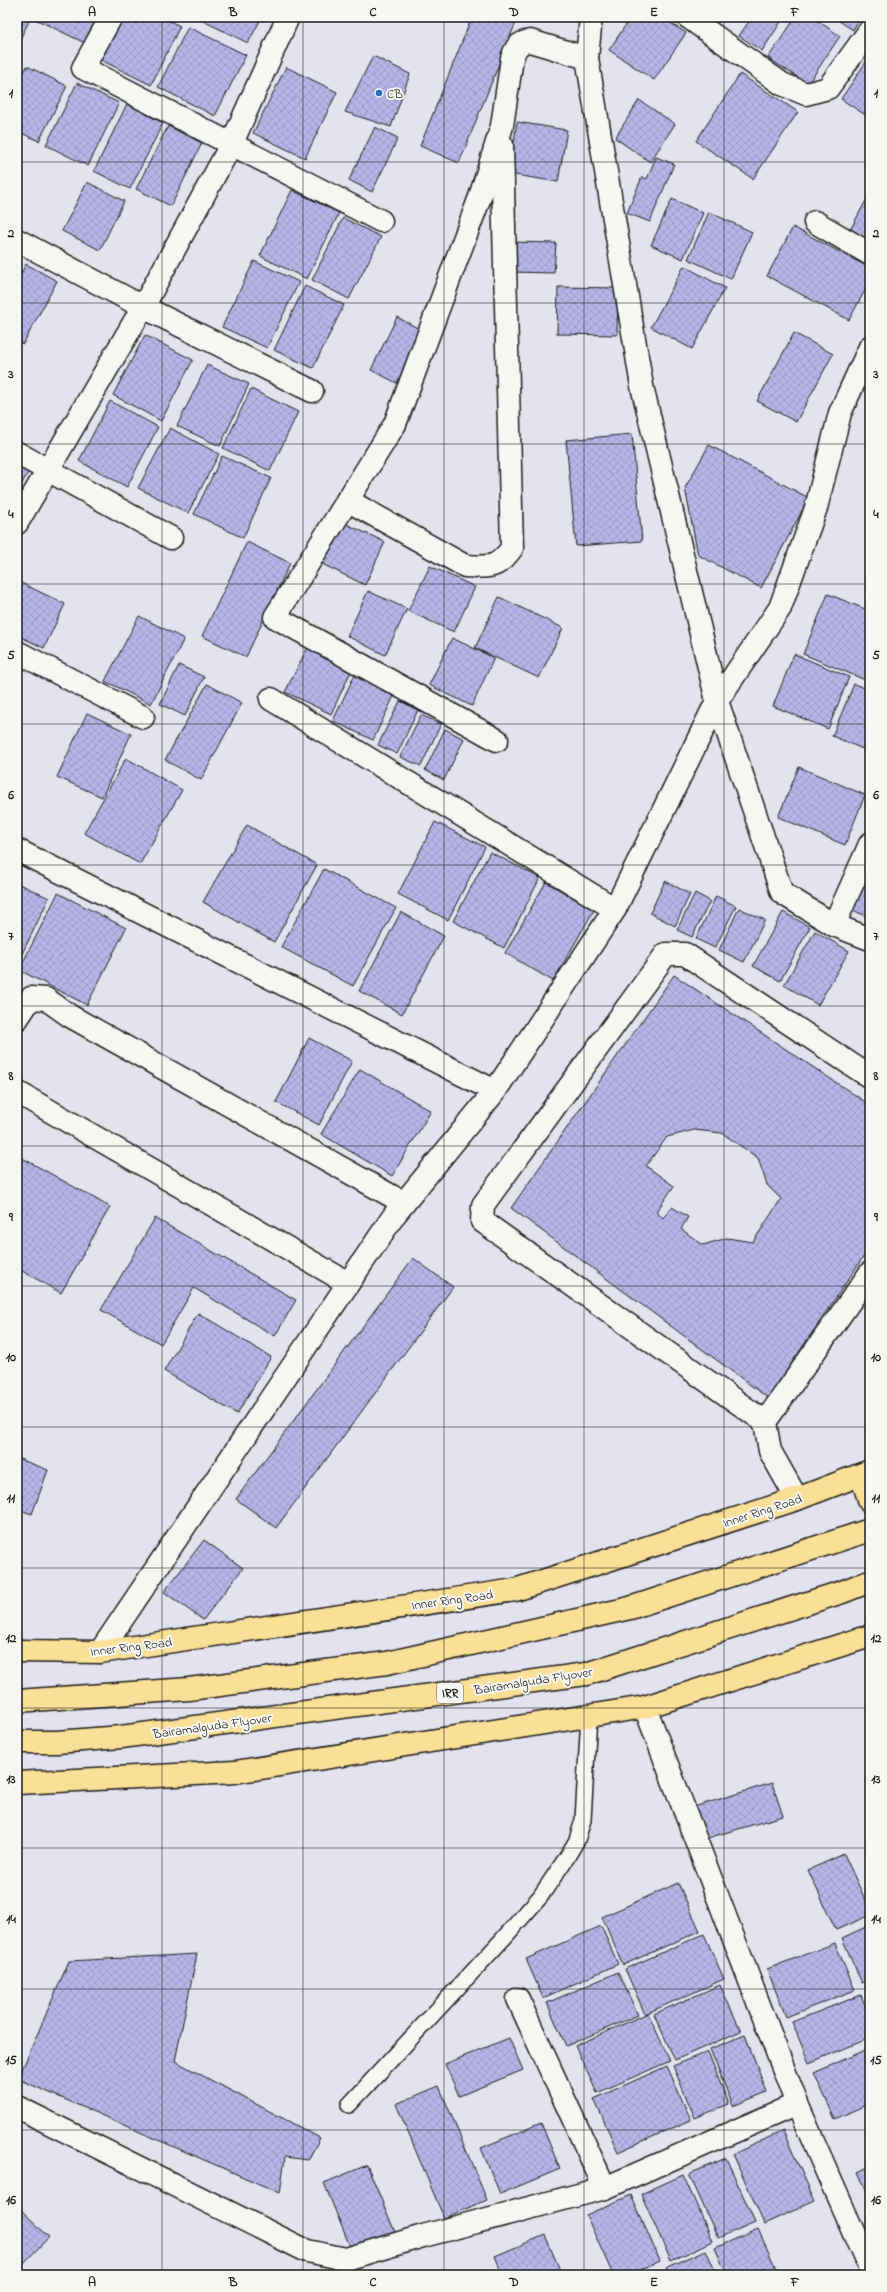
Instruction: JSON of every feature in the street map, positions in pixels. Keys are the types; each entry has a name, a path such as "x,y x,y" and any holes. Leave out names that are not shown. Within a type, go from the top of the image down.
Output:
{"main road":[{"name":"Inner Ring Road","path":"17,1650 100,1652 515,1590 797,1499 865,1473"},
{"path":"865,1473 870,1502"},
{"path":"17,1701 189,1689 387,1663 630,1608 870,1530"},
{"name":"Bairamalguda Flyover","path":"17,1742 58,1742 121,1737 586,1674 842,1592 870,1581"},
{"path":"17,1783 235,1772 645,1707 869,1638"}],"street":[{"path":"111,17 83,68 232,143 381,221"},
{"path":"17,524 143,307 232,143 288,17"},
{"path":"591,17 587,58 642,386 717,701 782,893 834,925 870,939"},
{"path":"688,17 782,84 806,94 828,88 870,30"},
{"path":"496,740 275,617 395,424 480,197 502,126 512,58 515,48 521,42 530,41 587,58"},
{"path":"347,500 465,566 486,567 502,562 512,548 502,126"},
{"path":"815,222 870,254"},
{"path":"17,240 143,307 312,391"},
{"path":"100,1652 348,1283 404,1203 494,1091 616,909 717,701 780,608 816,508 840,413 870,347"},
{"path":"17,453 171,538"},
{"path":"17,652 143,716"},
{"path":"271,699 616,909"},
{"path":"834,925 870,844"},
{"path":"17,850 494,1091"},
{"path":"797,1499 770,1451 765,1422 482,1221 483,1205 666,954 685,954 870,1077"},
{"path":"17,1019 31,998 46,999 70,1016 404,1203"},
{"path":"17,1092 348,1283"},
{"path":"765,1422 870,1273"},
{"path":"645,1707 797,2104 870,2270"},
{"path":"518,1999 605,2188"},
{"path":"17,2107 306,2251 345,2267 423,2236 605,2188 797,2104"}],"lane":[{"path":"348,2105 502,1940 540,1897 578,1840 583,1820 588,1716"}],"building":[{"path":"17,17 31,17 17,45"},
{"path":"31,17 101,17 87,44"},
{"path":"123,17 161,17 180,26 151,85 101,60"},
{"path":"195,17 262,17 248,43"},
{"path":"472,17 518,17 459,163 420,146"},
{"path":"631,17 661,17 686,33 654,80 609,50"},
{"path":"752,17 784,17 762,51 739,36"},
{"path":"796,17 812,17 840,36 808,84 768,58"},
{"path":"833,17 861,17 853,30"},
{"path":"188,27 246,55 215,116 158,87"},
{"name":"CB","path":"373,56 410,74 391,127 345,112"},
{"path":"870,56 870,118 841,99"},
{"path":"27,66 67,86 39,141 17,131 17,87"},
{"path":"286,67 337,92 305,158 253,133"},
{"path":"740,74 798,112 753,179 696,141"},
{"path":"77,83 119,103 88,166 46,145"},
{"path":"639,100 675,124 650,162 615,138"},
{"path":"127,104 163,123 130,189 94,171"},
{"path":"517,122 567,130 558,182 509,174"},
{"path":"168,126 202,143 171,206 136,189"},
{"path":"375,127 398,138 372,192 349,180"},
{"path":"656,157 674,164 650,222 627,213 642,177 647,179"},
{"path":"87,182 124,201 100,250 62,231"},
{"path":"292,190 339,213 307,279 260,256"},
{"path":"870,193 870,246 848,234"},
{"path":"672,199 703,213 683,259 651,245"},
{"path":"709,212 752,232 731,279 688,259"},
{"path":"343,218 381,237 349,299 312,280"},
{"path":"793,227 870,268 870,281 849,320 767,276"},
{"path":"510,242 556,243 554,273 510,272"},
{"path":"254,261 299,282 267,348 222,327"},
{"path":"26,264 57,281 23,344 17,341 17,281"},
{"path":"684,266 725,288 692,349 651,327"},
{"path":"305,286 344,305 313,368 274,350"},
{"path":"558,287 618,288 617,335 557,334"},
{"path":"397,317 423,331 397,383 371,370"},
{"path":"794,333 833,354 796,422 757,401"},
{"path":"145,335 193,360 161,421 113,395"},
{"path":"207,365 249,384 220,446 177,426"},
{"path":"251,389 298,412 270,471 223,448"},
{"path":"110,401 158,427 127,487 79,461"},
{"path":"170,428 219,454 188,513 138,488"},
{"path":"632,434 642,541 576,546 566,440"},
{"path":"709,445 809,498 761,588 698,555 685,488"},
{"path":"222,456 271,478 243,538 194,514"},
{"path":"17,464 29,471 17,492"},
{"path":"342,522 385,542 365,585 322,564"},
{"path":"247,542 290,563 246,657 202,636"},
{"path":"430,566 475,587 454,632 408,611"},
{"path":"17,581 65,604 44,648 17,635"},
{"path":"368,591 407,609 385,655 347,636"},
{"path":"828,594 870,611 870,682 803,654"},
{"path":"499,597 563,628 539,678 475,648"},
{"path":"139,616 184,639 151,704 105,681"},
{"path":"452,638 494,658 472,706 429,685"},
{"path":"308,647 352,669 331,714 285,692"},
{"path":"794,654 849,677 828,729 773,706"},
{"path":"179,665 204,677 185,716 160,704"},
{"path":"354,676 394,696 373,740 333,721"},
{"path":"207,684 242,703 201,780 165,760"},
{"path":"854,684 870,690 870,752 832,736"},
{"path":"400,701 418,710 397,754 378,745"},
{"path":"87,713 131,734 102,797 57,777"},
{"path":"421,715 441,724 421,766 400,757"},
{"path":"445,729 464,739 444,780 425,770"},
{"path":"126,758 182,790 140,864 84,833"},
{"path":"799,767 865,795 845,845 778,817"},
{"path":"435,822 485,847 448,920 398,894"},
{"path":"247,825 317,865 274,942 203,902"},
{"path":"490,852 540,878 504,948 453,921"},
{"path":"324,869 396,908 353,986 281,947"},
{"path":"870,869 870,918 853,910"},
{"path":"665,881 690,894 675,926 650,913"},
{"path":"546,882 594,910 553,981 505,953"},
{"path":"17,883 49,898 20,958 17,957"},
{"path":"58,893 126,928 87,1005 19,970"},
{"path":"695,893 710,901 692,937 677,930"},
{"path":"716,896 736,906 715,948 696,939"},
{"path":"739,908 765,920 744,962 719,950"},
{"path":"401,912 444,936 402,1014 359,991"},
{"path":"783,912 810,927 780,981 753,966"},
{"path":"815,931 849,951 818,1005 784,985"},
{"path":"674,975 870,1105 870,1247 768,1398 511,1208","holes":["694,1130 722,1133 758,1158 767,1185 781,1199 753,1242 727,1238 703,1245 681,1229 688,1217 672,1207 663,1218 656,1212 674,1186 646,1166 667,1137"]},
{"path":"309,1038 352,1061 319,1125 276,1102"},
{"path":"360,1069 431,1111 392,1176 321,1134"},
{"path":"17,1155 110,1207 61,1293 17,1268"},
{"path":"155,1218 296,1300 275,1336 194,1288 161,1344 101,1310"},
{"path":"413,1258 453,1287 276,1528 236,1499"},
{"path":"198,1313 271,1357 237,1414 164,1371"},
{"path":"17,1458 48,1470 32,1514 17,1509"},
{"path":"204,1540 243,1568 203,1620 164,1592"},
{"path":"772,1783 783,1816 704,1839 694,1807"},
{"path":"844,1854 870,1910 870,1915 836,1930 808,1870"},
{"path":"678,1883 700,1931 623,1965 602,1917"},
{"path":"870,1925 870,1979 862,1983 842,1938"},
{"path":"601,1926 618,1964 543,1998 526,1959"},
{"path":"704,1934 724,1979 645,2014 625,1969"},
{"path":"835,1943 855,1990 786,2017 767,1969"},
{"path":"197,1954 175,2061 320,2138 308,2160 285,2157 280,2193 18,2079 69,1961"},
{"path":"618,1972 638,2015 566,2046 547,2003"},
{"path":"720,1985 741,2031 675,2060 654,2014"},
{"path":"870,1986 870,1998 865,1988"},
{"path":"861,1995 870,2018 870,2038 809,2063 792,2022"},
{"path":"648,2013 670,2061 597,2093 575,2046"},
{"path":"745,2035 767,2092 733,2106 710,2049"},
{"path":"509,2038 523,2070 459,2096 445,2064"},
{"path":"870,2048 870,2103 835,2119 814,2073"},
{"path":"708,2052 729,2104 695,2118 673,2066"},
{"path":"667,2066 691,2120 618,2152 594,2099"},
{"path":"439,2086 487,2200 444,2218 396,2104"},
{"path":"541,2123 560,2169 500,2194 481,2148"},
{"path":"783,2131 815,2201 764,2224 733,2154"},
{"path":"726,2158 755,2222 718,2238 689,2174"},
{"path":"367,2165 397,2237 353,2254 324,2183"},
{"path":"870,2166 870,2198 858,2172"},
{"path":"683,2175 713,2241 671,2261 641,2194"},
{"path":"631,2195 660,2261 628,2275 613,2275 586,2215"},
{"path":"17,2206 49,2237 17,2270"},
{"path":"758,2229 779,2275 727,2275 715,2248"},
{"path":"545,2235 562,2275 503,2275 495,2256"},
{"path":"706,2250 717,2275 669,2275 666,2268"}],"place":[{"name":"CB","path":"379,93"}]}
